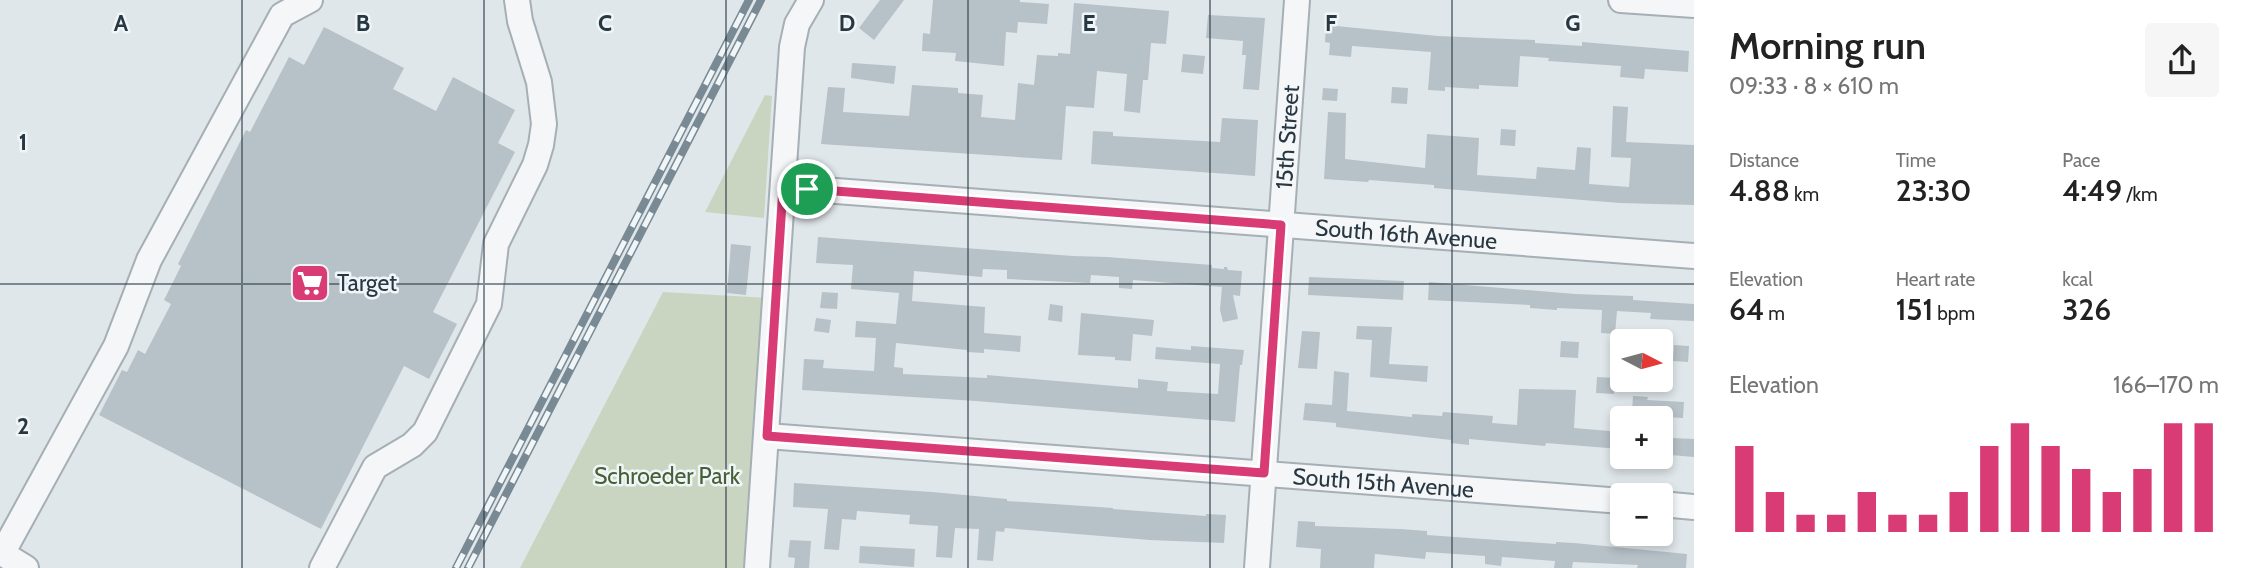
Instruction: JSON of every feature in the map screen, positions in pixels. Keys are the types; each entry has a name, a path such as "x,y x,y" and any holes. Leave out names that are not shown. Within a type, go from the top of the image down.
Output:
{"street":[{"path":"26,568 2,552 111,356 149,260 282,15 310,0"},
{"path":"322,568 375,467 412,445 425,432 489,304 496,244 535,165 544,124 539,82 520,21 517,0"},
{"path":"757,568 792,47 797,24 811,0"},
{"name":"15th Street","path":"1257,568 1297,0"},
{"path":"1621,0 1694,5"},
{"name":"South 16th Avenue","path":"783,187 1694,256"},
{"name":"South 15th Avenue","path":"767,436 1610,500"},
{"path":"1673,505 1694,507"}],"green space":[{"path":"765,95 772,96 764,218 705,212"},
{"name":"Schroeder Park","path":"663,292 768,298 748,568 520,568"}],"building":[{"path":"880,0 904,0 874,40 859,28"},
{"path":"933,0 1020,0 1049,4 1047,24 1018,22 1017,33 1006,32 1004,66 955,61 956,53 922,51 923,33 930,34"},
{"path":"1074,3 1169,11 1166,44 1151,43 1148,80 1143,80 1140,113 1124,111 1127,74 1097,71 1094,108 1066,106 1062,160 821,144 828,87 845,88 843,112 909,116 912,85 958,88 958,93 983,95 981,117 1015,120 1018,83 1034,85 1037,55 1070,54"},
{"path":"1208,15 1265,18 1259,90 1243,89 1246,55 1242,55 1243,41 1206,38"},
{"path":"1326,25 1438,36 1535,40 1535,43 1582,46 1582,42 1689,51 1688,72 1645,69 1644,79 1620,77 1621,66 1548,61 1549,58 1520,56 1518,87 1479,85 1479,89 1445,87 1445,91 1428,90 1431,52 1352,46 1351,57 1329,55 1330,43 1325,42"},
{"name":"Target","path":"324,27 404,68 393,89 436,111 453,77 515,110 498,143 515,152 433,312 457,324 429,379 404,366 321,529 99,415 122,370 127,372 138,350 145,354 171,304 164,300 181,266 178,264 246,130 250,132 289,57 304,65"},
{"path":"1183,54 1205,56 1203,74 1181,72"},
{"path":"852,63 896,66 894,84 851,78"},
{"path":"1392,87 1408,88 1407,104 1391,103"},
{"path":"1323,88 1338,89 1337,101 1322,100"},
{"path":"1613,106 1628,107 1626,142 1694,145 1694,205 1620,203 1434,188 1434,185 1324,179 1328,112 1346,113 1345,159 1425,168 1427,134 1479,138 1477,175 1536,179 1537,167 1575,170 1577,147 1591,148 1589,184 1629,187 1631,158 1611,157"},
{"path":"1222,118 1258,120 1255,176 1091,164 1093,131 1113,132 1113,136 1220,142"},
{"path":"1501,129 1516,130 1515,146 1500,145"},
{"path":"818,237 1212,265 1212,268 1227,267 1228,270 1242,271 1240,296 1233,295 1238,319 1223,322 1220,310 1222,287 1133,280 1132,289 1119,288 1119,277 1091,275 1090,283 1007,279 1007,270 983,269 982,277 914,271 912,301 985,307 984,333 1021,336 1020,352 984,349 984,353 967,352 896,343 894,367 903,368 903,374 987,378 987,375 1138,388 1138,379 1168,382 1167,391 1218,394 1220,364 1155,359 1156,347 1191,350 1191,346 1244,350 1240,365 1235,422 802,390 804,359 824,360 823,368 874,371 876,338 855,337 856,321 896,324 899,293 851,289 853,265 816,263"},
{"path":"731,244 751,246 746,295 727,293"},
{"path":"1309,277 1404,281 1403,300 1308,295"},
{"path":"1429,282 1633,296 1633,300 1694,304 1694,321 1650,319 1651,313 1617,311 1615,329 1610,329 1610,334 1601,333 1602,310 1557,310 1530,308 1530,305 1428,300"},
{"path":"822,292 838,293 837,309 820,308"},
{"path":"1050,304 1063,306 1062,322 1048,320"},
{"path":"1081,313 1154,320 1152,336 1133,334 1131,361 1115,360 1115,357 1078,355"},
{"path":"816,318 831,320 829,333 814,331"},
{"path":"1357,326 1392,327 1389,364 1428,366 1427,382 1370,377 1372,340 1356,339"},
{"path":"1302,331 1320,332 1317,369 1298,368"},
{"path":"1561,341 1579,342 1578,358 1560,357"},
{"path":"1674,345 1689,346 1688,362 1673,361"},
{"path":"1334,371 1349,373 1347,411 1412,417 1412,414 1442,416 1443,412 1493,416 1492,423 1517,425 1519,389 1576,390 1574,428 1610,431 1610,448 1469,439 1469,445 1451,443 1451,440 1336,427 1336,423 1303,420 1305,403 1332,405"},
{"path":"1597,377 1610,378 1610,392 1614,394 1596,393"},
{"path":"1633,396 1648,397 1647,400 1684,402 1683,418 1673,417 1673,406 1632,406"},
{"path":"1673,438 1694,439 1694,457 1673,455"},
{"path":"794,483 1206,516 1226,515 1224,543 1005,528 1004,532 996,531 993,561 977,560 979,529 955,528 952,558 936,557 938,526 909,524 910,515 857,511 856,520 842,519 839,550 824,549 828,509 793,507"},
{"path":"1298,521 1315,522 1315,526 1427,531 1427,535 1574,543 1687,554 1686,568 1637,568 1638,565 1573,562 1572,568 1554,568 1555,561 1502,557 1501,566 1485,564 1485,556 1426,552 1425,559 1375,554 1374,568 1320,568 1321,549 1296,547"},
{"path":"790,540 811,541 809,568 794,568 795,558 788,557"},
{"path":"860,546 915,549 914,567 859,563"}],"railway":[{"path":"456,568 749,0"},
{"path":"468,568 761,0"}],"place":[{"name":"Target","path":"310,283"}],"route":[{"path":"783,187 807,189 1281,225 1264,473 767,436 783,187"}]}
